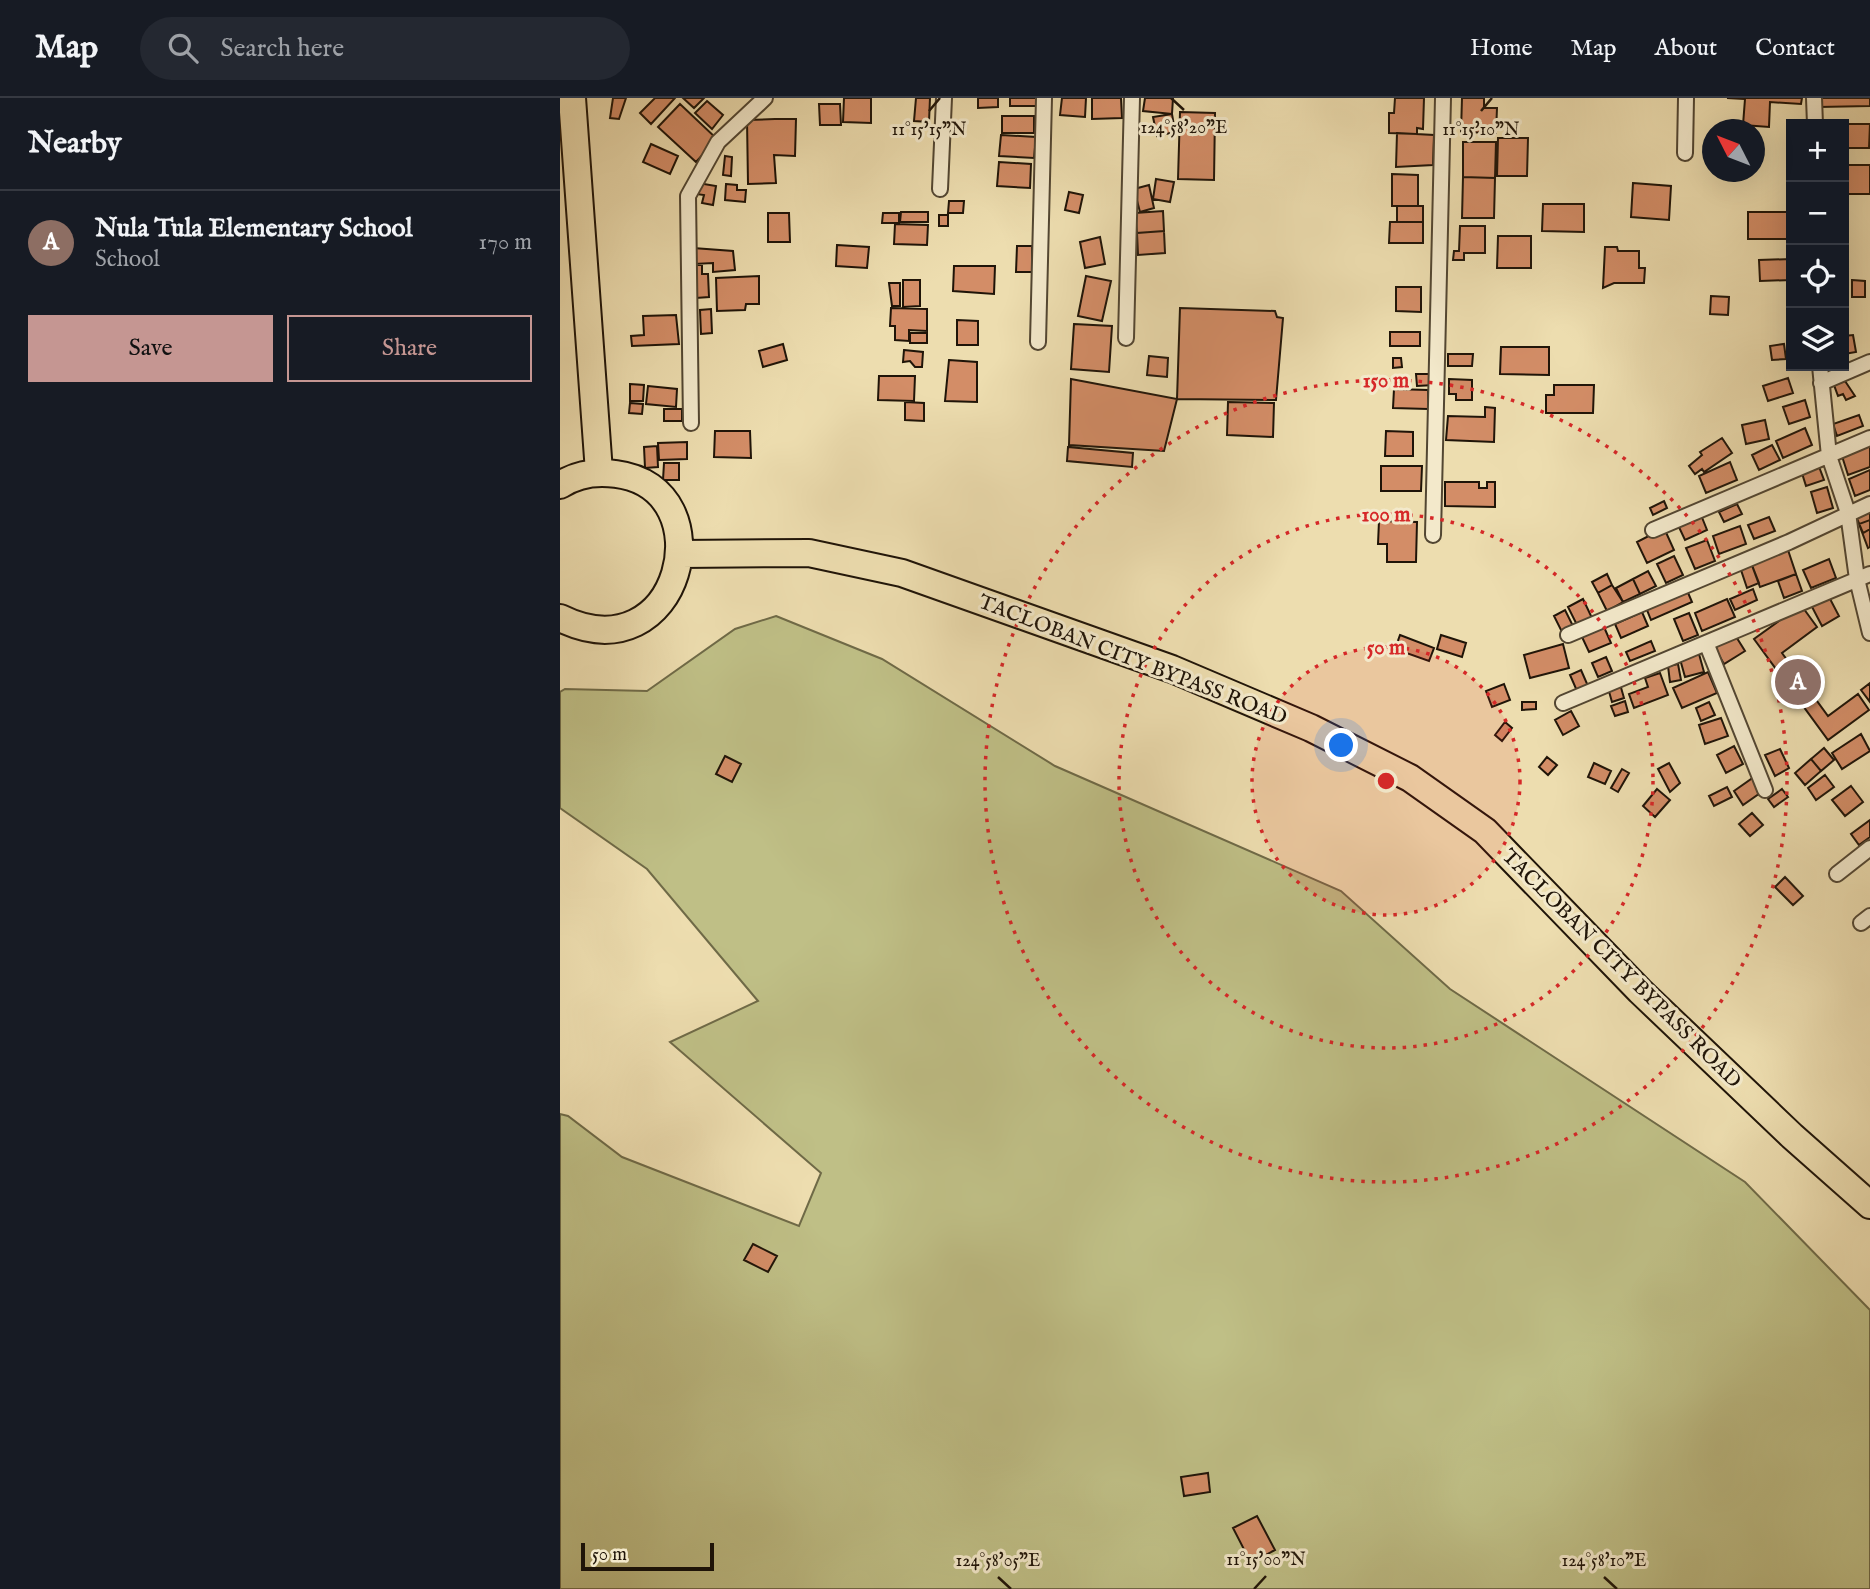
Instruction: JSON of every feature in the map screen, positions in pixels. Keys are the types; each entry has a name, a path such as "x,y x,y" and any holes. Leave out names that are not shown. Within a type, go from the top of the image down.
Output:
{"highway":[{"path":"572,98 599,472"},
{"path":"560,485 571,478 599,472 625,475 648,486 666,505 677,528 681,554 676,578 664,599 647,616 625,626 601,630 577,626 560,618"},
{"name":"TACLOBAN CITY BYPASS ROAD","path":"681,554 809,552 902,573 1172,669 1311,728 1410,778 1485,831 1640,991 1791,1136 1870,1205"}],"street":[{"path":"691,423 688,196 718,142 765,98"},
{"path":"940,189 944,98"},
{"path":"1038,342 1044,98"},
{"path":"1126,338 1132,98"},
{"path":"1433,535 1443,98"},
{"path":"1685,153 1686,98"},
{"path":"1814,98 1815,119"},
{"path":"1821,383 1870,362"},
{"path":"1820,371 1829,456 1863,576 1870,633"},
{"path":"1653,530 1870,438"},
{"path":"1568,635 1789,542 1870,504"},
{"path":"1563,703 1707,645 1863,576"},
{"path":"1707,645 1765,790"},
{"path":"1837,874 1870,848"}],"green space":[{"path":"776,616 882,659 1055,766 1341,891 1450,989 1745,1182 1870,1310 1870,1589 560,1589 560,1114 568,1116 622,1157 799,1226 821,1173 670,1042 758,1001 647,869 560,808 560,692 565,689 647,691 735,629"}],"building":[{"path":"613,98 626,98 619,119 610,118"},
{"path":"655,98 675,98 651,124 640,113"},
{"path":"683,98 704,98 694,108"},
{"path":"844,98 871,98 871,123 843,122"},
{"path":"916,98 930,98 929,122 914,121"},
{"path":"978,98 998,98 998,107 978,108"},
{"path":"1010,98 1039,98 1039,106 1010,106"},
{"path":"1062,98 1086,98 1085,117 1060,115"},
{"path":"1092,98 1121,98 1122,118 1092,119"},
{"path":"1145,98 1173,98 1172,114 1143,111"},
{"path":"1395,98 1424,98 1423,129 1417,128 1417,134 1389,133 1389,113 1394,113"},
{"path":"1462,98 1484,98 1484,108 1497,108 1496,133 1461,132"},
{"path":"1727,98 1802,98 1801,104 1770,102 1769,127 1765,127 1765,119 1743,119 1745,99"},
{"path":"1819,98 1870,98 1870,106 1819,107"},
{"path":"707,101 723,115 712,129 695,113"},
{"path":"680,104 717,139 696,162 658,127"},
{"path":"819,104 840,104 841,125 820,125"},
{"path":"1180,112 1215,113 1214,180 1178,179"},
{"path":"1172,114 1175,132 1157,136 1153,117"},
{"path":"1002,116 1034,116 1034,133 1002,133"},
{"path":"796,119 795,156 774,155 776,183 748,184 747,120"},
{"path":"1849,124 1870,124 1869,148 1849,148"},
{"path":"1397,133 1434,135 1433,165 1396,167"},
{"path":"1001,135 1036,137 1034,158 999,156"},
{"path":"1498,138 1528,138 1527,176 1497,176"},
{"path":"1463,142 1496,142 1495,178 1463,177"},
{"path":"651,144 678,156 670,174 643,162"},
{"path":"725,156 732,157 731,176 723,175"},
{"path":"999,162 1031,164 1030,188 997,186"},
{"path":"1849,165 1870,165 1870,194 1849,194"},
{"path":"1392,174 1418,175 1418,206 1392,206"},
{"path":"1463,177 1495,178 1494,218 1462,218"},
{"path":"1156,179 1174,182 1170,202 1153,199"},
{"path":"698,183 716,186 713,205 702,203 704,195 696,194"},
{"path":"1633,183 1671,186 1669,220 1631,217"},
{"path":"726,184 737,185 737,190 746,190 745,202 725,200"},
{"path":"1149,185 1154,208 1140,212 1134,189"},
{"path":"1069,192 1083,195 1079,213 1065,210"},
{"path":"949,201 964,201 963,213 948,213"},
{"path":"1543,204 1584,204 1584,232 1542,231"},
{"path":"1397,206 1423,206 1423,222 1397,222"},
{"path":"1163,211 1164,231 1137,233 1135,213"},
{"path":"901,212 928,212 928,222 900,222"},
{"path":"1748,212 1786,212 1786,239 1748,239"},
{"path":"768,213 789,213 790,242 768,242"},
{"path":"883,213 899,213 899,223 882,223"},
{"path":"939,215 948,215 948,226 939,226"},
{"path":"1390,222 1423,222 1423,243 1389,243"},
{"path":"895,224 928,225 927,245 894,244"},
{"path":"1460,226 1485,226 1485,253 1464,253 1464,260 1453,260 1454,251 1459,251"},
{"path":"1164,231 1165,253 1138,255 1137,233"},
{"path":"1498,236 1531,236 1531,268 1497,268"},
{"path":"1100,237 1105,264 1085,268 1080,242"},
{"path":"837,245 869,247 867,268 836,266"},
{"path":"1017,246 1032,246 1032,272 1016,272"},
{"path":"1605,247 1617,247 1618,251 1639,251 1639,268 1645,268 1644,283 1614,283 1603,288"},
{"path":"693,248 733,251 735,270 713,272 713,263 694,264"},
{"path":"1786,259 1786,280 1760,281 1759,260"},
{"path":"694,265 702,265 702,274 708,274 709,297 696,298"},
{"path":"954,266 995,266 994,294 953,291"},
{"path":"759,276 759,304 746,304 745,310 717,311 716,278"},
{"path":"1086,276 1111,281 1102,321 1078,316"},
{"path":"903,280 920,280 920,306 903,307"},
{"path":"1852,280 1865,281 1865,297 1852,297"},
{"path":"889,283 900,283 900,306 892,306"},
{"path":"1396,287 1421,287 1421,312 1396,311"},
{"path":"1711,296 1729,297 1728,315 1710,314"},
{"path":"891,308 927,309 927,331 909,330 909,341 895,340 895,326 890,326"},
{"path":"1180,308 1275,311 1277,317 1283,318 1276,400 1177,399"},
{"path":"711,309 712,333 701,334 700,310"},
{"path":"676,315 679,344 632,346 631,336 644,335 643,316"},
{"path":"957,320 978,321 978,345 957,345"},
{"path":"1074,324 1112,326 1109,372 1071,369"},
{"path":"1390,332 1420,332 1420,346 1390,346"},
{"path":"910,333 927,333 927,343 910,343"},
{"path":"1849,335 1853,335 1856,352 1849,353"},
{"path":"783,344 787,360 763,367 759,351"},
{"path":"1784,344 1786,359 1772,360 1770,346"},
{"path":"1501,347 1549,347 1549,375 1500,374"},
{"path":"904,350 923,352 922,367 915,367 910,361 903,362"},
{"path":"1448,354 1473,354 1472,366 1448,366"},
{"path":"1149,356 1168,358 1167,377 1147,375"},
{"path":"1393,358 1401,358 1402,367 1393,368"},
{"path":"949,360 977,362 977,402 945,401"},
{"path":"1416,374 1434,374 1434,385 1417,386"},
{"path":"879,376 915,376 914,401 878,400"},
{"path":"1788,378 1793,393 1768,401 1763,386"},
{"path":"1071,379 1177,399 1164,451 1069,445"},
{"path":"1449,379 1472,380 1472,400 1456,400 1456,394 1449,394"},
{"path":"1845,381 1855,396 1846,400 1843,394 1838,396 1834,385"},
{"path":"630,384 644,385 643,401 630,401"},
{"path":"1554,385 1594,385 1593,413 1546,413 1546,395 1554,395"},
{"path":"648,386 677,389 676,407 646,404"},
{"path":"1394,389 1428,390 1428,409 1393,408"},
{"path":"1805,400 1810,417 1789,424 1783,407"},
{"path":"905,402 924,403 924,421 905,420"},
{"path":"1228,402 1274,403 1273,437 1227,435"},
{"path":"630,403 643,404 642,414 629,413"},
{"path":"1485,407 1495,408 1494,442 1446,440 1448,416 1485,417"},
{"path":"664,409 682,409 682,421 664,421"},
{"path":"1859,415 1863,426 1837,436 1833,424"},
{"path":"1765,420 1769,439 1746,444 1742,425"},
{"path":"1805,428 1812,445 1783,458 1776,441"},
{"path":"715,431 750,431 751,458 714,457"},
{"path":"1386,431 1413,432 1413,456 1385,456"},
{"path":"1722,438 1732,453 1704,472 1702,469 1695,474 1689,466 1702,455 1700,452"},
{"path":"687,442 687,459 659,460 658,443"},
{"path":"1870,443 1870,467 1848,475 1841,453"},
{"path":"1772,445 1780,460 1759,470 1752,455"},
{"path":"657,446 658,467 645,468 644,447"},
{"path":"1068,447 1133,453 1132,467 1067,461"},
{"path":"1730,462 1737,480 1706,493 1699,476"},
{"path":"664,463 679,463 679,480 663,480"},
{"path":"1818,464 1824,480 1806,486 1801,470"},
{"path":"1381,466 1422,466 1421,491 1381,491"},
{"path":"1870,470 1870,490 1855,496 1849,479"},
{"path":"1445,482 1479,482 1479,488 1487,488 1487,482 1495,482 1495,507 1445,506"},
{"path":"1827,487 1833,508 1817,513 1811,492"},
{"path":"1664,501 1667,508 1653,515 1650,508"},
{"path":"1737,504 1742,514 1724,522 1719,512"},
{"path":"1870,508 1870,529 1863,533 1855,514"},
{"path":"1701,515 1707,530 1685,540 1678,525"},
{"path":"1769,517 1775,531 1754,539 1748,525"},
{"path":"1870,520 1870,547 1868,548 1859,524"},
{"path":"1379,521 1417,522 1416,562 1387,562 1387,544 1378,544"},
{"path":"1740,526 1746,544 1719,554 1713,536"},
{"path":"1664,528 1674,550 1647,563 1637,542"},
{"path":"1707,540 1715,561 1695,569 1686,548"},
{"path":"1787,547 1796,574 1760,587 1750,560"},
{"path":"1674,556 1683,575 1666,583 1657,564"},
{"path":"1829,559 1836,578 1811,588 1803,570"},
{"path":"1750,560 1759,583 1747,588 1739,564"},
{"path":"1648,571 1656,586 1640,594 1633,579"},
{"path":"1607,574 1612,585 1598,593 1592,582"},
{"path":"1796,574 1802,591 1784,598 1778,581"},
{"path":"1633,579 1640,594 1623,602 1616,588"},
{"path":"1612,585 1623,602 1607,611 1598,593"},
{"path":"1686,588 1692,602 1651,620 1645,605"},
{"path":"1753,589 1757,600 1735,610 1730,599"},
{"path":"1828,595 1839,616 1822,626 1811,605"},
{"path":"1583,599 1592,618 1577,625 1568,607"},
{"path":"1727,599 1735,617 1702,631 1695,613"},
{"path":"1801,605 1817,627 1782,653 1828,716 1858,694 1869,710 1828,740 1754,639"},
{"path":"1565,610 1573,626 1562,632 1554,616"},
{"path":"1642,612 1648,626 1621,638 1615,624"},
{"path":"1689,613 1698,635 1683,641 1674,619"},
{"path":"1604,627 1611,643 1589,652 1582,637"},
{"path":"1400,635 1434,648 1429,661 1395,649"},
{"path":"1441,635 1466,643 1462,657 1437,649"},
{"path":"1735,635 1745,651 1724,664 1714,647"},
{"path":"1651,641 1655,651 1630,661 1626,652"},
{"path":"1563,644 1569,668 1530,678 1524,655"},
{"path":"1699,654 1704,672 1685,677 1680,659"},
{"path":"1606,657 1612,671 1598,677 1592,663"},
{"path":"1678,664 1681,680 1670,682 1668,666"},
{"path":"1581,670 1588,686 1577,691 1570,675"},
{"path":"1708,672 1717,693 1682,708 1673,688"},
{"path":"1660,673 1668,695 1634,708 1629,694 1648,687 1645,678"},
{"path":"1870,683 1870,702 1861,690"},
{"path":"1504,684 1510,700 1492,707 1486,691"},
{"path":"1620,684 1624,698 1612,702 1608,688"},
{"path":"1625,701 1628,712 1615,716 1611,706"},
{"path":"1522,702 1536,702 1536,709 1522,710"},
{"path":"1709,702 1715,715 1701,721 1696,708"},
{"path":"1571,711 1579,726 1563,735 1555,720"},
{"path":"1721,718 1728,736 1705,744 1699,725"},
{"path":"1505,722 1512,728 1502,741 1495,735"},
{"path":"1861,734 1870,751 1842,769 1832,753"},
{"path":"1734,746 1743,764 1726,773 1717,755"},
{"path":"1824,748 1834,760 1821,771 1811,759"},
{"path":"1780,749 1789,768 1775,776 1765,755"},
{"path":"725,756 741,764 732,782 716,774"},
{"path":"1547,757 1557,765 1548,775 1539,767"},
{"path":"1811,759 1821,771 1805,785 1795,773"},
{"path":"1594,763 1611,771 1605,784 1588,777"},
{"path":"1669,763 1680,783 1670,792 1658,769"},
{"path":"1622,769 1629,773 1618,792 1611,788"},
{"path":"1825,775 1834,787 1816,800 1808,788"},
{"path":"1754,777 1763,791 1743,805 1734,791"},
{"path":"1851,786 1863,802 1845,816 1832,800"},
{"path":"1727,787 1732,797 1714,806 1709,796"},
{"path":"1657,789 1670,800 1655,817 1643,806"},
{"path":"1782,789 1788,797 1774,807 1768,799"},
{"path":"1752,813 1763,825 1750,836 1739,824"},
{"path":"1870,820 1870,837 1859,845 1851,834"},
{"path":"1785,877 1803,896 1793,905 1775,887"},
{"path":"753,1244 777,1256 768,1272 744,1260"},
{"path":"1208,1473 1210,1492 1184,1496 1181,1477"},
{"path":"1257,1516 1275,1550 1251,1563 1233,1528"}],"place":[{"name":"Nula Tula Elementary School","path":"1798,682"}]}
